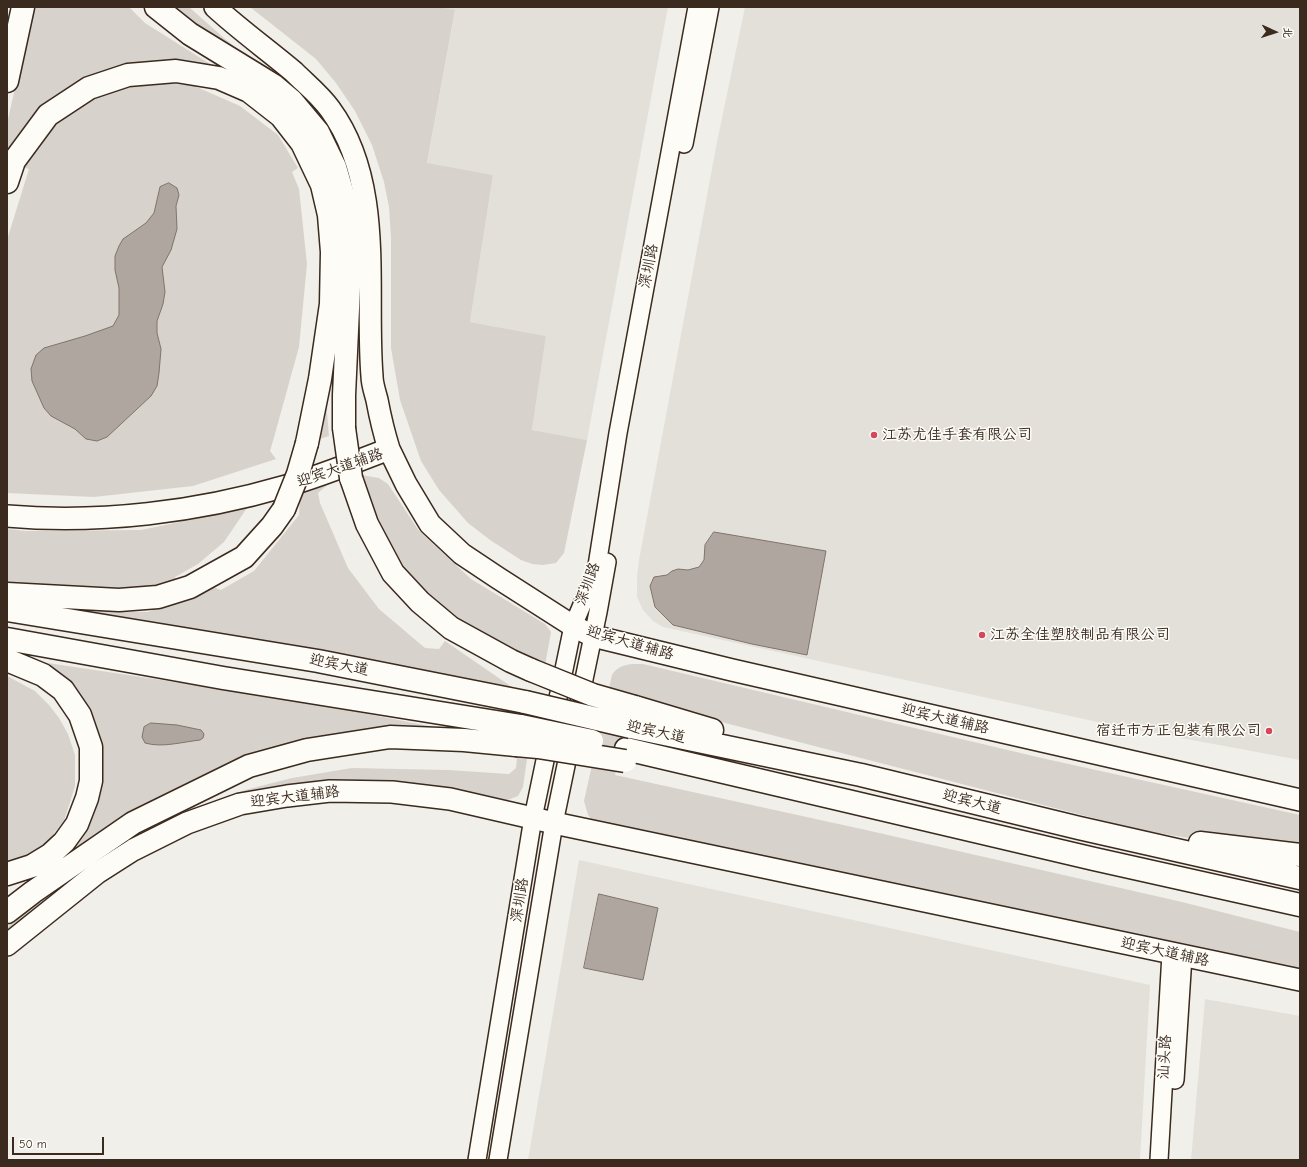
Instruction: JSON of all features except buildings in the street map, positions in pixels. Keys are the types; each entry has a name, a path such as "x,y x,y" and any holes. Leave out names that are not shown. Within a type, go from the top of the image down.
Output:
{"highway":[{"path":"7,81 23,7"},
{"path":"156,7 190,34 273,85 292,101 318,132 335,167 344,198 350,239 344,428 351,478 367,524 394,573 420,602 452,628 511,661 593,695 633,717"},
{"path":"7,182 14,161 48,115 89,88 128,75 176,71 219,78 249,91 281,116 302,143 322,185 329,215 332,252 331,304 320,379 307,443 298,474 284,509 272,526 244,557 190,587 158,597 119,600 7,594"},
{"name":"迎宾大道","path":"7,610 318,661 524,702 633,717 861,775 1079,828 1300,878"},
{"name":"迎宾大道","path":"7,639 215,676 519,736 625,755 838,799 1094,859 1300,905"},
{"path":"7,660 43,675 63,690 80,715 91,747 91,781 87,798 77,824 64,842 50,855 32,866 7,874"},
{"path":"7,912 33,892 133,823 249,766 307,750 390,737 464,740 519,736"},
{"path":"1079,828 1300,855"},
{"path":"1094,859 1300,917"}],"main road":[{"path":"215,7 265,47 309,86 329,108 343,129 361,181 366,202 372,378 389,449"},
{"name":"迎宾大道辅路","path":"7,516 26,518 85,518 154,513 200,506 287,486 389,449 406,484 430,524 462,554 572,626 593,636 732,670 1300,800"},
{"name":"迎宾大道辅路","path":"7,945 91,877 133,850 187,823 240,804 287,796 330,791 392,792 450,799 554,823 1300,980"}],"street":[{"name":"深圳路","path":"477,1160 533,818 572,626 596,572 618,433 697,7"},
{"name":"深圳路","path":"498,1160 554,823 606,572 627,434 710,7"},
{"name":"汕头路","path":"1159,1160 1177,955"},
{"name":"汕头路","path":"1170,1160 1177,955"}],"shaded area":[{"path":"33,7 129,7 145,23 245,86 115,72 7,159 7,124"},
{"path":"159,7 189,7 225,39 284,86"},
{"path":"250,7 440,7 455,10 427,163 493,175 470,322 546,336 532,430 587,440 564,553 556,563 543,565 532,564 521,560 490,540 468,523 439,490 421,461 400,400 391,348 391,238 389,207 384,182 372,145 355,111 336,83 316,59"},
{"path":"440,7 668,7 587,440 532,430 546,336 470,322 493,175 427,164 455,11"},
{"path":"745,7 1300,7 1300,760 1116,726 663,627 653,621 643,610 637,597 639,560 716,147"},
{"path":"153,83 192,85 240,106 278,135 298,168 292,172 299,189 307,264 299,347 270,451 276,459 193,486 94,497 7,493 7,240 29,169 18,166 55,120 82,102 124,85"},
{"path":"169,183 177,188 179,195 176,206 177,229 171,250 162,267 165,292 163,304 157,321 157,333 161,349 157,386 151,396 107,437 97,441 86,439 75,429 51,416 44,408 32,381 31,369 36,355 44,348 113,326 119,315 119,288 115,270 115,256 123,239 146,223 154,213 160,187"},
{"path":"330,331 327,412 329,436 310,442"},
{"path":"355,474 379,478 388,484 419,531 471,579 545,624 551,632 544,671 427,604 396,569"},
{"path":"332,481 318,493 320,503 348,568 379,609 425,648 439,649 445,641 522,694 51,610 148,612 213,587 221,590 254,571 299,515 300,493"},
{"path":"247,508 224,542 198,564 175,577 178,585 148,594 7,589 7,529 26,531 141,530"},
{"path":"714,532 826,551 807,655 752,644 673,625 655,607 650,586 654,577 667,575 678,569 688,570 699,567 704,560 705,545"},
{"path":"21,659 302,701 484,737 319,741 62,863 60,855 95,743"},
{"path":"632,664 643,664 1046,759 1300,815 1300,851 1195,839 1140,830 636,700 615,775 1182,902 1300,932 1300,974 594,823 588,815 584,801 612,675 620,667"},
{"path":"7,676 35,691 59,718 68,734 75,755 75,786 64,821 47,842 56,853 7,886"},
{"path":"151,723 177,725 201,730 204,734 203,738 200,740 165,745 145,743 142,737 144,727"},
{"path":"517,758 527,759 523,787 518,796 500,803 233,801 7,939 7,927 99,858 194,805 197,811 245,790 292,778 352,768 448,770 509,774 516,768"},
{"path":"579,860 1150,985 1140,1160 528,1160"},
{"path":"599,894 658,908 643,980 584,968"},
{"path":"1205,999 1300,1016 1300,1160 1191,1160"}],"place":[{"name":"江苏尤佳手套有限公司","path":"874,435"},
{"name":"江苏全佳塑胶制品有限公司","path":"982,635"},
{"name":"宿迁市方正包装有限公司","path":"1269,731"}]}
